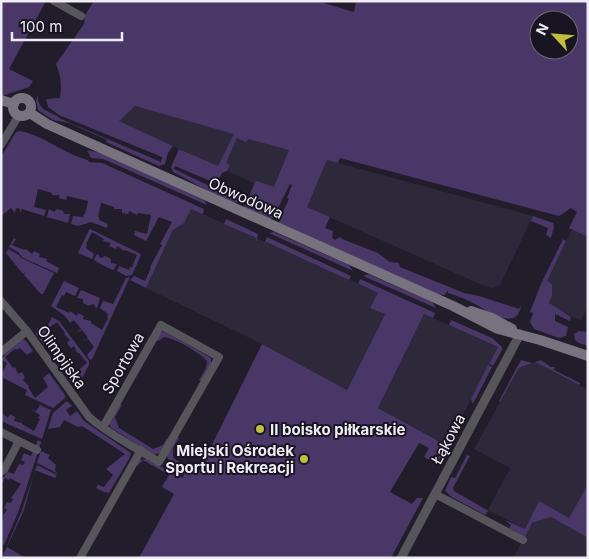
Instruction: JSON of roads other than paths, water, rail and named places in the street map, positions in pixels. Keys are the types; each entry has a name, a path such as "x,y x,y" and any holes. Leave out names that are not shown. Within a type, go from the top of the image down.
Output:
{"main road":[{"path":"19,98 27,99 31,104 30,112 25,116 18,115 14,111 14,104 19,98"},
{"path":"1,100 14,104"},
{"name":"Obwodowa","path":"30,112 46,124 453,306 498,329 520,334 588,356"}],"street":[{"path":"54,1 82,16"},
{"path":"1,145 18,115"},
{"name":"Olimpijska","path":"1,301 27,331 89,417 103,427"},
{"name":"Sportowa","path":"161,325 219,357 159,462 103,427 161,325"},
{"path":"1,352 27,331"},
{"name":"Łąkowa","path":"401,558 520,334"},
{"path":"1,432 38,450"},
{"path":"1,472 4,470 19,441"},
{"path":"80,558 140,450"},
{"path":"435,494 523,540"}],"place":[{"name":"II boisko piłkarskie","path":"260,429"},
{"name":"Miejski Ośrodek Sportu i Rekreacji","path":"304,459"}]}
